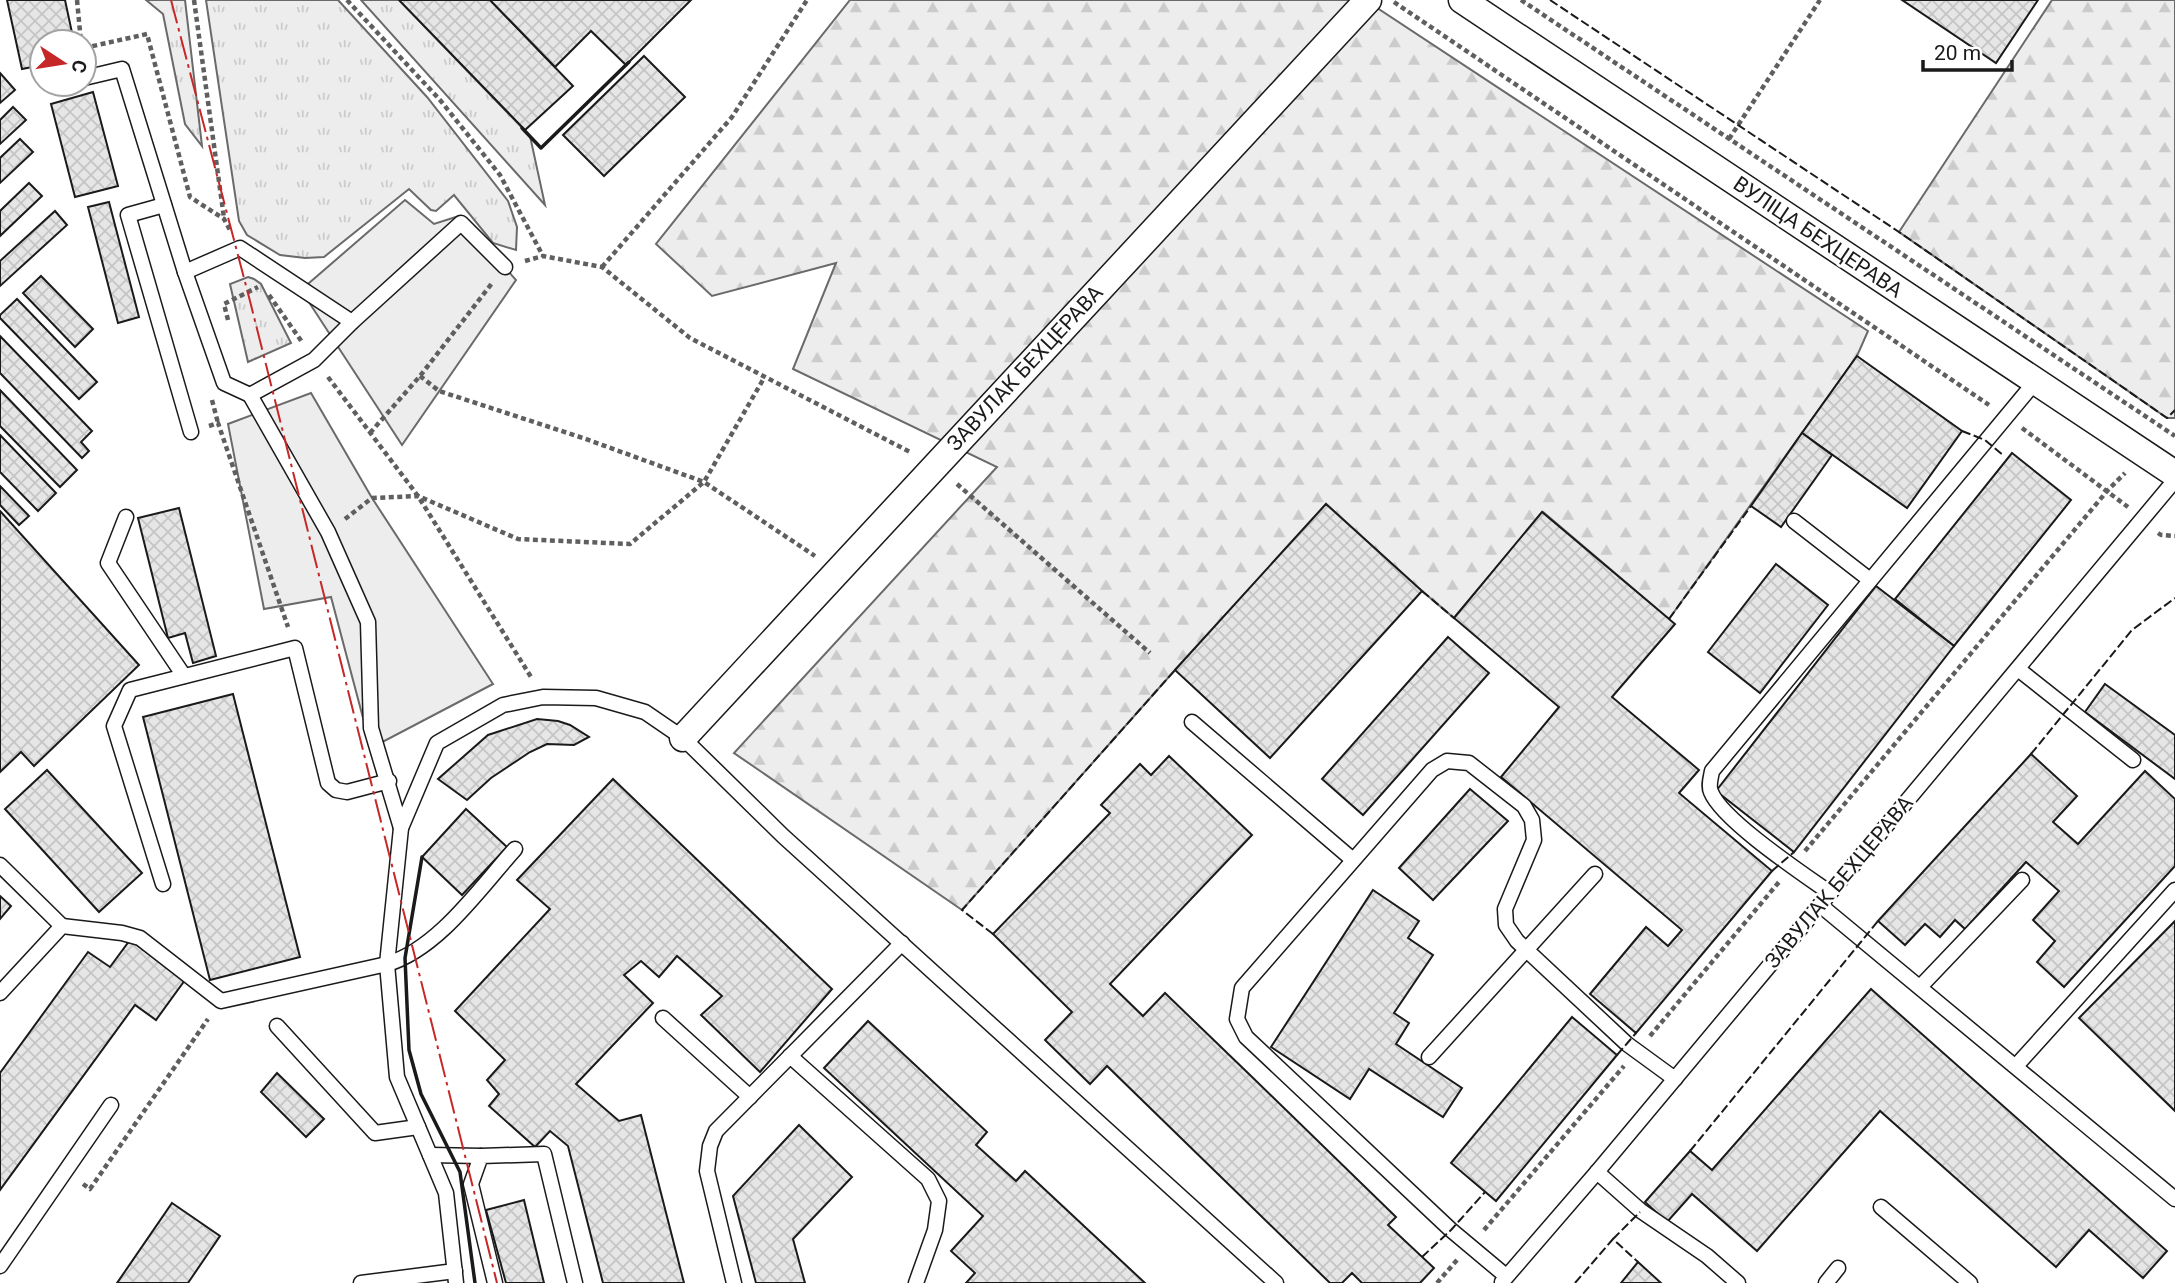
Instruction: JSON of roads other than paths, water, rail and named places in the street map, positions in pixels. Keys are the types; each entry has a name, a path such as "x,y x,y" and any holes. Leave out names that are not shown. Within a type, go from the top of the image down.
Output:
{"street":[{"name":"ЗАВУЛАК БЕХЦЕРАВА","path":"683,738 1368,0"},
{"name":"ВУЛІЦА БЕХЦЕРАВА","path":"1462,0 2175,474"}],"lane":[{"path":"98,75 122,69 185,272 224,383 250,395 328,532 368,622 372,728 401,828"},
{"path":"164,205 128,215 191,432"},
{"path":"250,395 314,360 461,223 505,267"},
{"path":"185,272 240,248 352,322"},
{"path":"1830,893 1785,861 1720,806 1709,789 1712,771 2035,382"},
{"name":"ЗАВУЛАК БЕХЦЕРАВА","path":"1504,1280 2175,480"},
{"path":"126,517 108,563 184,676"},
{"path":"1794,521 1870,580"},
{"path":"163,884 114,726 130,690 295,648 328,783 336,790 347,792 389,781"},
{"path":"2018,668 2133,760"},
{"path":"356,1283 455,1277 446,1192 397,1077 387,964 401,828 437,743 503,705 543,697 596,698 645,712 683,738 783,836 1276,1283"},
{"path":"1192,722 1353,860"},
{"path":"1504,1280 1246,1037 1237,1019 1242,988 1432,770 1447,761 1469,763 1524,806 1532,820 1534,840 1505,909 1506,925 1525,949 1627,1044 1675,1079"},
{"path":"0,866 62,926 122,933 140,939 221,1001 405,958 437,936 515,849"},
{"path":"1429,1057 1595,874"},
{"path":"1920,987 2022,880"},
{"path":"2016,1066 2175,890"},
{"path":"1820,905 2175,1199"},
{"path":"0,993 62,926"},
{"path":"734,1283 707,1171 710,1146 716,1131 902,943"},
{"path":"663,1018 750,1097"},
{"path":"277,1026 375,1133 418,1127"},
{"path":"790,1056 928,1179 939,1201 935,1230 916,1283"},
{"path":"0,1266 111,1105"},
{"path":"430,1155 544,1154 575,1283"},
{"path":"481,1156 471,1184 495,1283"},
{"path":"1597,1172 1641,1211 1707,1256 1738,1283"},
{"path":"1881,1207 1970,1283"},
{"path":"1826,1283 1838,1268"}]}
